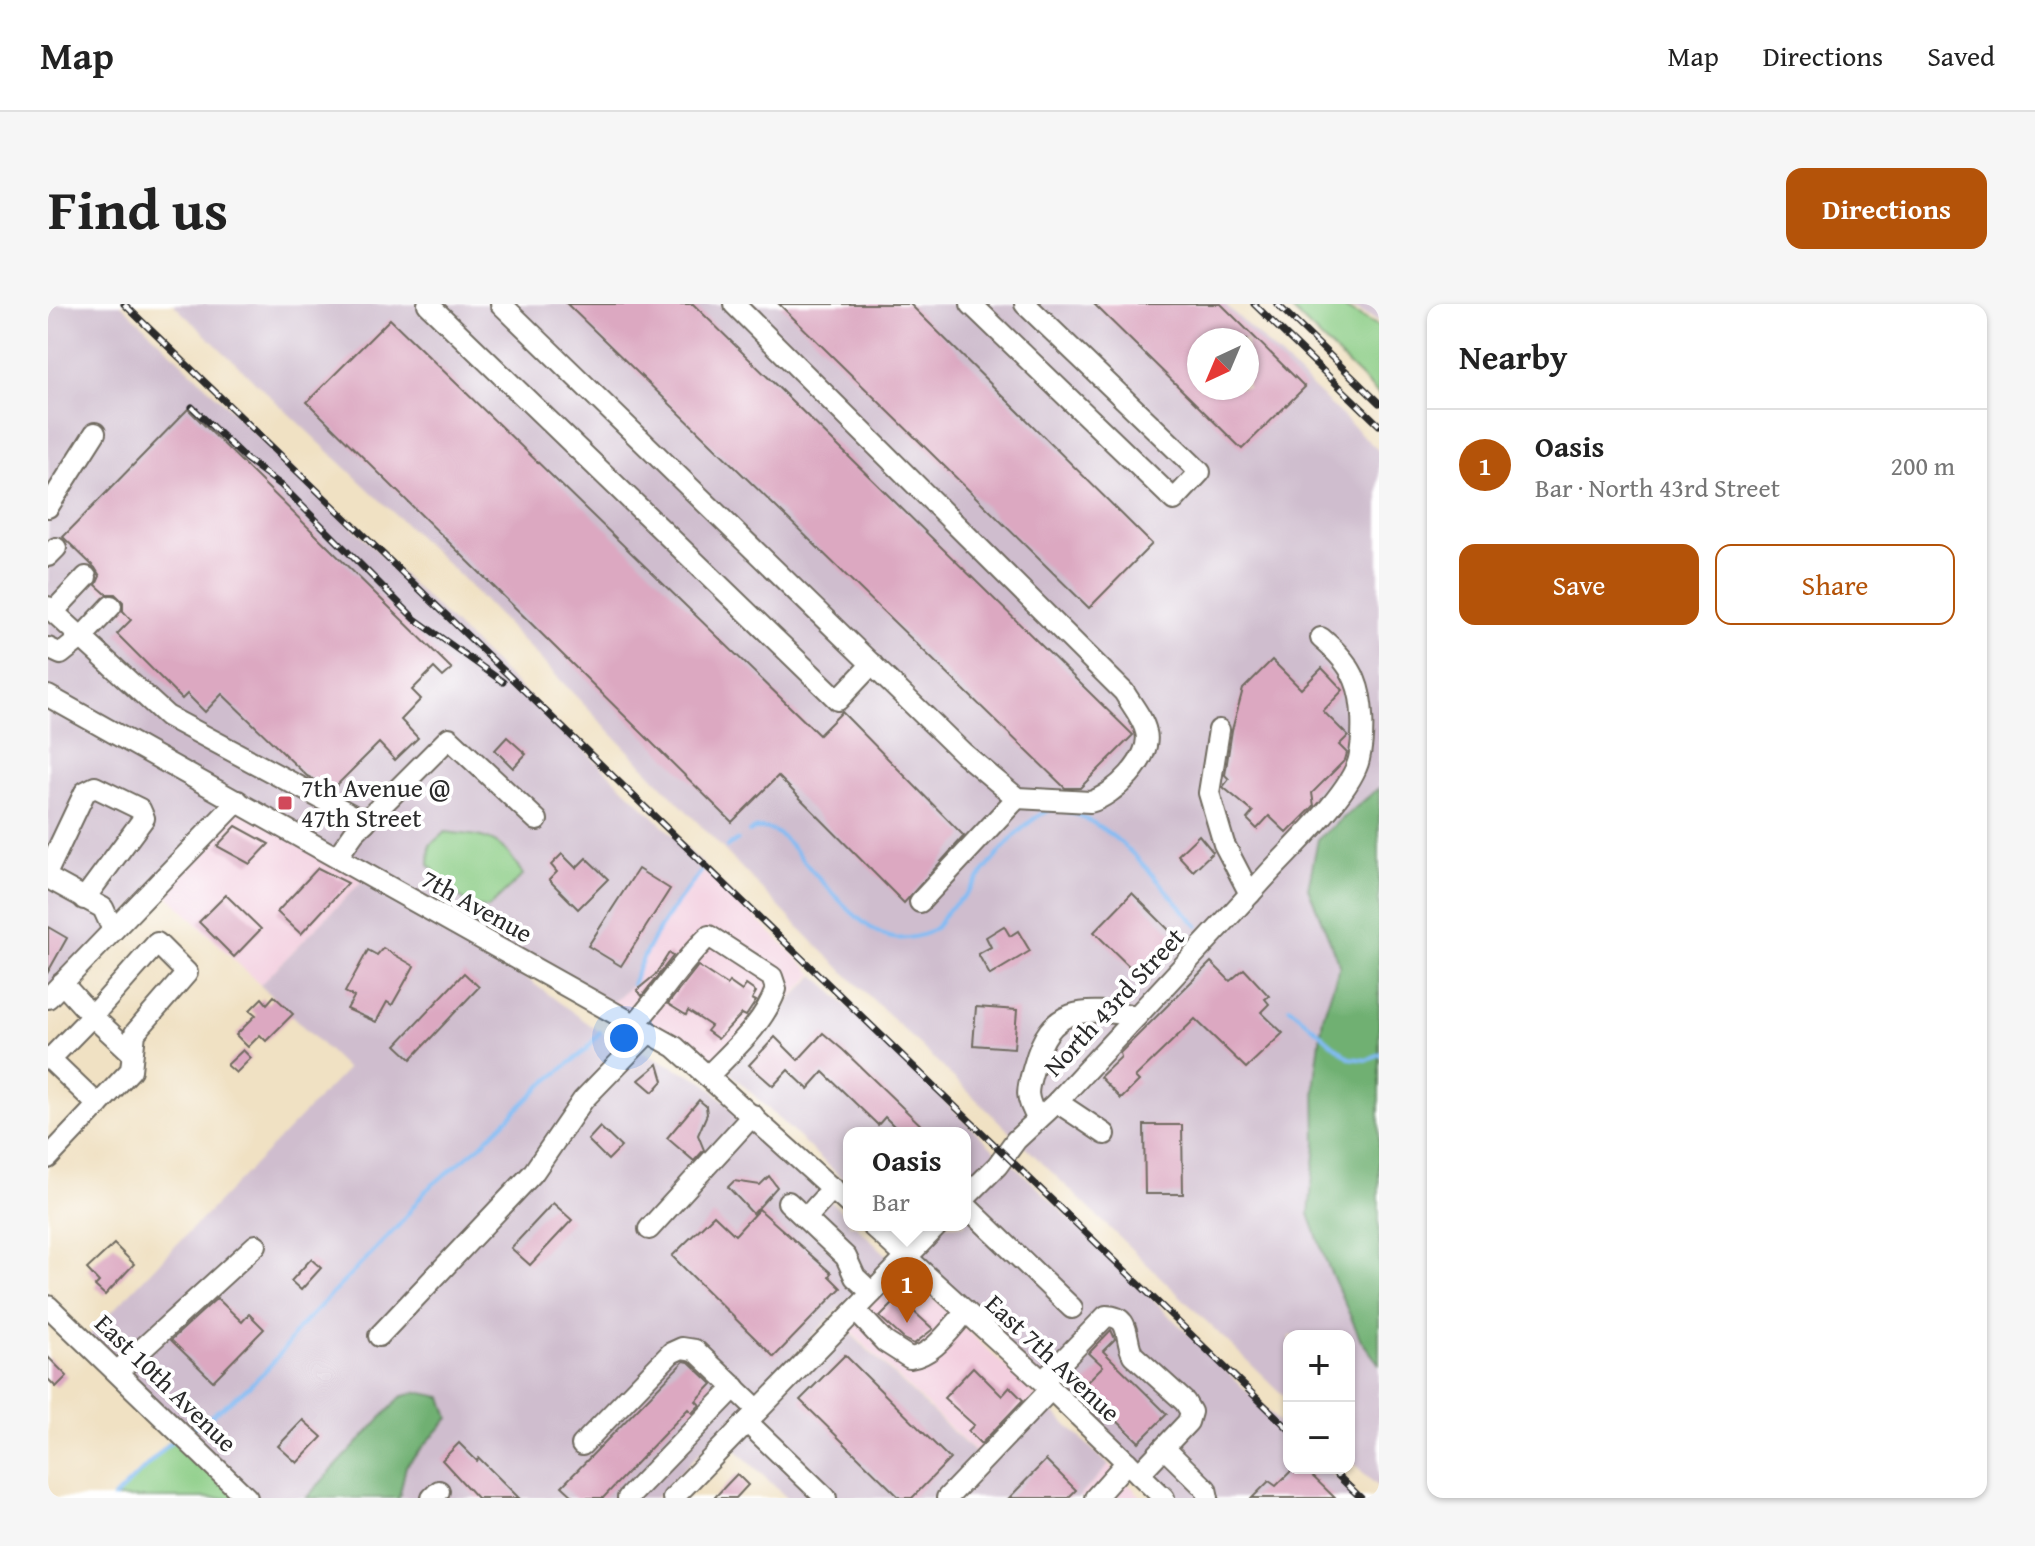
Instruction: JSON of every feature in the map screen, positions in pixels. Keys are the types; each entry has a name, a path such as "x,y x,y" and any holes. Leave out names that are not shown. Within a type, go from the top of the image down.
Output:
{"street":[{"path":"428,304 838,700 872,664"},
{"path":"501,304 963,753 1017,798 1079,802 1101,799 1117,788 1137,765 1145,750 1147,733 1124,692 734,304"},
{"path":"971,304 1174,500 1200,472 1025,304"},
{"path":"48,507 95,433"},
{"path":"86,577 51,609 81,638 179,724 365,822"},
{"path":"48,648 61,654 111,606"},
{"name":"North 43rd Street","path":"971,1192 997,1166 1016,1140 1057,1102 1299,841 1353,774 1360,758 1361,710 1355,680 1336,651 1321,638"},
{"name":"7th Avenue","path":"48,696 675,1047 843,1198"},
{"path":"1219,730 1209,793 1224,844 1250,894"},
{"path":"337,857 365,822 449,738 537,820"},
{"path":"48,870 85,792 95,787 140,809 144,818 84,899"},
{"path":"920,902 1017,798"},
{"path":"132,1053 92,1016 55,990 238,801"},
{"path":"48,878 103,908 113,930"},
{"path":"379,1336 533,1173 583,1100 642,1028 684,959 709,936 772,977 776,989 773,1000 750,1032 708,1076"},
{"path":"48,1158 98,1105 131,1070 135,1033 187,973 157,943 50,1059 98,1105"},
{"path":"1038,1119 1028,1101 1027,1090 1037,1053 1046,1033 1058,1019 1077,1013 1137,1016"},
{"path":"1057,1102 1105,1134"},
{"path":"649,1229 753,1115"},
{"path":"806,1218 833,1188"},
{"path":"788,1202 846,1257 855,1277 872,1293"},
{"path":"971,1211 1072,1308"},
{"path":"877,1231 906,1258"},
{"path":"673,1498 932,1231"},
{"path":"117,1372 256,1245"},
{"name":"East 7th Avenue","path":"906,1258 1047,1385 1133,1468 1155,1495"},
{"name":"East 10th Avenue","path":"48,1306 247,1498"},
{"path":"856,1311 885,1342 910,1358 921,1357 933,1348 966,1312"},
{"path":"947,1498 1099,1321 1106,1316 1115,1316 1130,1333 1128,1346 1133,1355 1185,1402 1191,1412 1188,1422 1164,1448 1095,1498"},
{"path":"582,1445 671,1353 682,1348 695,1350 735,1387 753,1416 826,1498"},
{"path":"628,1498 735,1387"},
{"path":"1164,1448 1206,1489 1208,1498"}],"shaded area":[{"path":"48,304 121,304 706,867 644,951 632,985 608,1006 48,695"},
{"path":"173,304 1225,304 1250,328 1187,328 1187,400 1259,400 1259,336 1379,451 1379,1488 1355,1465 1355,1330 1283,1330 1283,1395 813,942 459,575"},
{"path":"1344,304 1379,304 1379,321"},
{"path":"48,702 234,804 48,993"},
{"path":"239,803 368,875 260,985 159,887"},
{"path":"701,872 721,884 814,974 714,1078 608,1006 632,985 644,952"},
{"path":"368,875 459,929 600,1032 702,1080 843,1213 843,1231 861,1231 889,1257 656,1498 256,1498 88,1336 347,1069 260,985"},
{"path":"815,975 999,1154 971,1183 971,1127 843,1127 843,1179 725,1068"},
{"path":"1006,1157 1283,1426 1283,1474 1332,1474 1357,1498 1165,1498 914,1254 935,1231 971,1231 971,1193"},
{"path":"897,1231 923,1231 911,1244"},
{"path":"904,1270 1037,1397 980,1457 848,1329"},
{"path":"844,1327 981,1459 946,1498 787,1498 730,1444"},
{"path":"1047,1406 1109,1465 1078,1498 953,1498"},
{"path":"1109,1465 1143,1498 1078,1498"}],"green space":[{"path":"1286,304 1337,304 1379,326 1379,395"},
{"path":"1379,788 1379,1364 1361,1340 1327,1264 1309,1214 1316,1144 1315,1080 1323,1017 1340,965 1308,888 1318,839"},
{"path":"445,832 491,840 507,852 523,875 488,908 463,900 429,865 430,845"},
{"path":"417,1392 442,1397 449,1418 406,1466 399,1498 306,1498 401,1397"},
{"path":"176,1436 245,1498 114,1498"}],"building":[{"path":"567,304 693,304 1133,735 1080,788 1065,788"},
{"path":"779,304 910,304 1152,544 1089,608"},
{"path":"1094,304 1221,304 1245,328 1187,328 1187,395"},
{"path":"390,319 819,735 842,712 964,836 904,903 778,776 732,822 307,402"},
{"path":"1259,342 1305,387 1242,449 1192,400 1259,400"},
{"path":"188,409 452,669 443,677 434,668 412,690 421,699 401,720 418,738 395,760 379,743 334,788 326,781 322,784 307,776 222,694 205,712 187,694 182,699 117,634 131,620 123,611 123,602 115,594 106,594 96,585 100,576 95,568 63,537"},
{"path":"1272,660 1301,689 1322,668 1343,690 1323,711 1348,736 1339,745 1347,753 1345,760 1312,793 1314,806 1287,833 1269,816 1257,829 1247,819 1253,812 1223,787 1229,779 1225,775 1232,730 1243,689"},
{"path":"507,737 526,754 513,768 495,750"},
{"path":"236,826 269,844 250,864 217,846"},
{"path":"1199,835 1213,852 1193,871 1178,855"},
{"path":"562,854 576,868 586,858 608,879 578,909 549,880 557,872 551,865"},
{"path":"318,868 348,883 301,934 277,912"},
{"path":"638,869 670,889 621,966 588,946"},
{"path":"1132,893 1175,936 1138,975 1094,932"},
{"path":"226,895 261,929 234,957 199,922"},
{"path":"1004,926 1010,936 1018,931 1030,951 990,975 978,954 991,947 986,937"},
{"path":"48,927 67,938 48,972"},
{"path":"383,948 414,966 392,1005 387,1002 376,1022 347,1009 354,997 345,992 368,950 377,955"},
{"path":"669,953 673,956 642,996 637,990 655,975"},
{"path":"1211,962 1230,981 1244,969 1269,996 1265,999 1269,1004 1261,1012 1283,1033 1246,1068 1195,1019 1135,1077 1139,1081 1121,1099 1100,1077"},
{"path":"698,966 727,985 729,982 742,991 746,985 756,992 752,999 756,1001 746,1016 742,1014 718,1039 707,1031 711,1026 688,1011 686,1015 668,1004"},
{"path":"464,973 479,987 411,1059 396,1045"},
{"path":"274,996 293,1014 266,1041 260,1035 248,1047 236,1035 256,1015 250,1010 262,998 267,1004"},
{"path":"976,1007 1017,1010 1014,1048 973,1045"},
{"path":"823,1033 923,1127 895,1127 885,1117 878,1125 823,1072 808,1089 788,1070 773,1086 749,1065 775,1037 798,1060"},
{"path":"243,1050 251,1058 236,1073 227,1065"},
{"path":"658,1064 663,1081 653,1092 639,1080"},
{"path":"699,1100 706,1106 707,1114 698,1135 704,1150 694,1161 667,1138"},
{"path":"1144,1125 1182,1125 1183,1194 1145,1194"},
{"path":"600,1127 621,1147 608,1160 588,1140"},
{"path":"769,1176 777,1187 753,1214 728,1187 734,1181 760,1185"},
{"path":"553,1203 572,1220 530,1265 511,1248"},
{"path":"759,1209 831,1273 829,1276 841,1288 774,1357 672,1256 714,1215 735,1235"},
{"path":"114,1244 134,1264 105,1295 95,1286 99,1282 87,1269"},
{"path":"311,1259 321,1268 301,1290 291,1281"},
{"path":"217,1298 242,1322 249,1314 264,1329 213,1381 171,1340"},
{"path":"899,1298 933,1329 914,1344 880,1317"},
{"path":"1111,1330 1115,1339 1103,1351 1167,1414 1139,1442 1082,1387 1103,1366 1089,1353"},
{"path":"845,1355 950,1459 912,1498 900,1498 800,1400"},
{"path":"48,1357 67,1376 56,1387 48,1379"},
{"path":"684,1361 689,1362 712,1384 696,1401 700,1405 692,1413 688,1409 603,1498 575,1498 562,1486"},
{"path":"973,1367 1002,1396 1010,1387 1023,1400 981,1444 968,1431 974,1425 944,1398"},
{"path":"303,1420 322,1437 297,1463 278,1446"},
{"path":"459,1443 477,1461 479,1458 519,1498 477,1498 442,1460"},
{"path":"1046,1460 1076,1490 1068,1498 1009,1498"},
{"path":"737,1474 748,1485 736,1498 714,1498"},
{"path":"1288,1474 1310,1474 1335,1498 1252,1498 1269,1481 1276,1486"}],"waterway":[{"path":"749,832 768,829 786,840 862,921 883,935 903,938 936,928 947,911 967,893 1018,833 1029,822 1053,809"},
{"path":"1066,811 1086,819 1122,844 1198,926"},
{"path":"727,847 738,840"},
{"path":"632,985 653,939 701,872"},
{"path":"1289,1007 1349,1058 1367,1060 1379,1054"},
{"path":"187,1432 234,1399 262,1374 297,1330 400,1224 425,1191 480,1146 540,1087 586,1050 600,1032"},
{"path":"114,1498 176,1437"}],"railway":[{"path":"124,304 1283,1423"},
{"path":"1254,304 1379,425"},
{"path":"1277,304 1379,403"},
{"path":"192,407 246,459 281,485 415,619 503,682"},
{"path":"1336,1474 1361,1498"}],"place":[{"name":"7th Avenue @ 47th Street","path":"285,803"},
{"name":"Oasis","path":"907,1323"}]}
